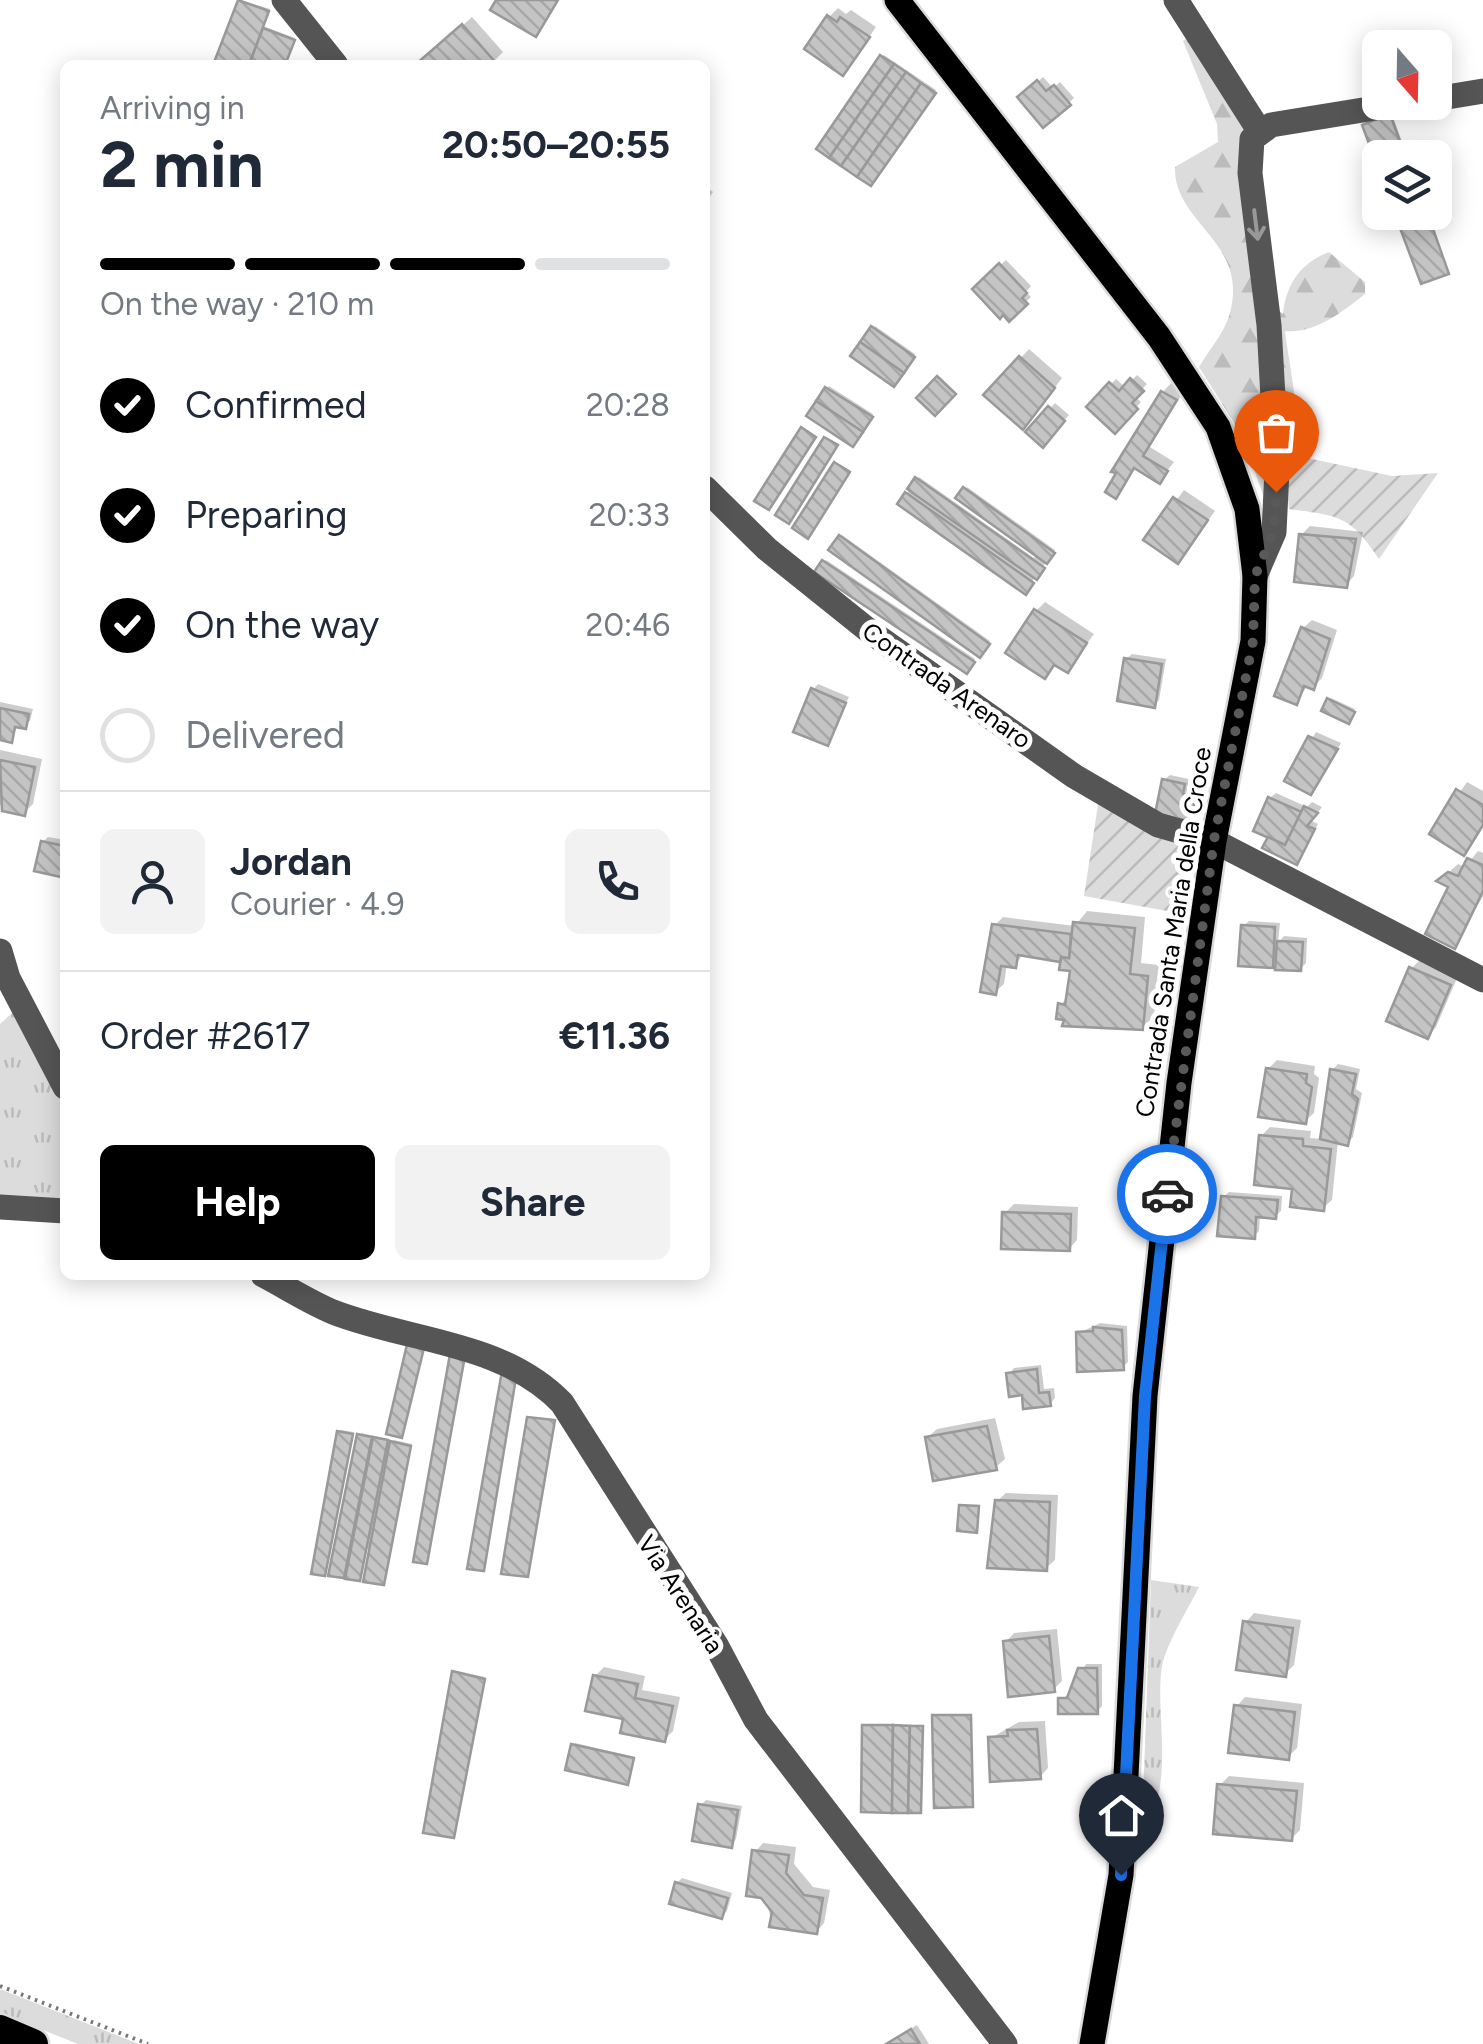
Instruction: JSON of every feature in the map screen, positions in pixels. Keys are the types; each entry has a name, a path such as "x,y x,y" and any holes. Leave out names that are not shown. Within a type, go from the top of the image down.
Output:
{"highway":[{"path":"0,2030 33,2044"}],"main road":[{"name":"Contrada Santa Maria della Croce","path":"896,0 1158,337 1218,427 1247,509 1255,576 1253,641 1214,840 1179,1082 1145,1396 1121,1875 1092,2044"}],"street":[{"path":"284,0 332,60"},
{"path":"1176,0 1260,132"},
{"path":"1452,96 1483,91"},
{"path":"1255,576 1274,532 1278,470 1269,325 1250,173 1252,139 1271,125 1362,110"},
{"name":"Contrada Arenaro","path":"710,493 768,549 868,630 1074,776 1158,825 1214,840 1483,980"},
{"path":"0,951 8,978 60,1077"},
{"path":"0,1208 60,1212"},
{"name":"Via Arenaria","path":"272,1280 332,1312 505,1361 537,1377 562,1403 716,1645 756,1720 1004,2044"}],"path":[{"path":"0,1986 148,2044"}],"green space":[{"path":"1190,36 1252,129 1260,296 1283,314 1296,276 1310,262 1329,252 1365,282 1365,294 1337,314 1307,329 1285,331 1295,398 1296,447 1291,469 1281,486 1264,497 1241,434 1199,367 1228,320 1233,288 1220,250 1185,203 1178,186 1175,167 1218,142 1217,124 1183,41"},
{"path":"1298,456 1392,476 1438,473 1379,559 1360,534 1342,520 1289,509 1286,481"},
{"path":"1099,798 1195,846 1184,914 1084,896"},
{"path":"19,1007 60,1082 60,1207 0,1205 0,1024"},
{"path":"1151,1580 1199,1587 1164,1658 1160,1697 1162,1768 1153,1811 1142,1827"},
{"path":"0,1989 139,2044 78,2044 0,2013"}],"building":[{"path":"238,0 269,11 251,60 215,60"},
{"path":"496,0 558,0 536,37 490,10"},
{"path":"827,15 837,22 840,17 870,37 843,76 804,49"},
{"path":"462,24 493,60 421,60"},
{"path":"263,28 295,40 287,60 251,60"},
{"path":"880,55 894,64 829,158 816,149"},
{"path":"894,64 906,72 841,166 829,158"},
{"path":"906,72 921,83 857,177 841,166"},
{"path":"1037,80 1046,91 1054,85 1071,105 1043,128 1017,97"},
{"path":"921,83 936,93 871,186 857,177"},
{"path":"1392,120 1399,140 1368,140 1362,125"},
{"path":"1401,230 1433,230 1449,274 1421,284"},
{"path":"999,263 1027,293 1022,298 1028,304 1009,322 1003,315 1000,319 972,289"},
{"path":"871,326 915,357 904,373 860,342"},
{"path":"860,342 904,373 894,387 850,356"},
{"path":"1019,356 1055,388 1023,430 983,395"},
{"path":"937,376 956,394 935,416 916,398"},
{"path":"1130,378 1144,391 1132,403 1138,409 1115,434 1086,407 1109,382 1119,391"},
{"path":"825,387 873,417 863,432 816,401"},
{"path":"1161,391 1177,400 1143,456 1168,471 1160,484 1134,468 1116,499 1105,492 1116,473 1111,472"},
{"path":"816,401 863,432 853,447 806,416"},
{"path":"1048,406 1065,421 1043,448 1025,432"},
{"path":"801,427 816,437 769,510 754,501"},
{"path":"824,437 838,445 789,524 775,515"},
{"path":"834,462 850,472 808,539 792,528"},
{"path":"915,477 1045,568 1037,580 907,489"},
{"path":"963,487 1055,553 1047,564 955,498"},
{"path":"905,492 1034,583 1026,595 897,504"},
{"path":"1173,497 1208,520 1178,564 1143,540"},
{"path":"1299,534 1356,539 1347,588 1294,582"},
{"path":"839,535 990,644 980,658 828,550"},
{"path":"822,560 975,662 967,674 814,572"},
{"path":"1034,609 1087,643 1068,673 1054,665 1045,679 1005,653"},
{"path":"1301,627 1330,639 1314,690 1304,686 1297,705 1274,696"},
{"path":"1124,658 1162,664 1155,708 1117,701"},
{"path":"811,688 846,703 828,746 793,732"},
{"path":"1327,698 1355,712 1349,724 1321,711"},
{"path":"0,708 29,714 26,729 15,727 12,743 0,740"},
{"path":"1308,736 1338,749 1311,795 1284,781"},
{"path":"0,760 35,767 25,816 2,811"},
{"path":"1162,779 1185,784 1183,794 1196,796 1190,821 1155,814"},
{"path":"1456,789 1483,805 1483,825 1464,856 1429,834"},
{"path":"1268,797 1302,812 1285,845 1253,831"},
{"path":"1304,806 1318,813 1307,826 1315,829 1297,865 1262,848 1268,837 1285,845"},
{"path":"41,841 60,845 60,877 34,871"},
{"path":"1467,858 1483,865 1483,891 1455,949 1425,934 1448,887 1436,881 1448,872 1458,876"},
{"path":"1073,922 1135,928 1130,974 1148,976 1143,1030 1062,1026 1064,1020 1056,1019 1058,1003 1065,1005 1070,971 1059,970 1061,957 1069,958"},
{"path":"992,924 1071,934 1069,958 1061,957 1060,962 1018,955 1016,968 1001,966 996,995 980,992"},
{"path":"1241,925 1275,927 1273,968 1238,966"},
{"path":"1277,941 1303,942 1301,971 1275,970"},
{"path":"1409,967 1451,985 1428,1039 1386,1021"},
{"path":"1266,1068 1307,1074 1306,1083 1312,1087 1306,1124 1258,1117"},
{"path":"1330,1069 1356,1074 1352,1094 1358,1099 1348,1146 1320,1139"},
{"path":"1259,1135 1303,1139 1303,1146 1331,1149 1324,1211 1290,1207 1292,1189 1254,1185"},
{"path":"1221,1196 1278,1200 1276,1219 1256,1217 1255,1239 1217,1236"},
{"path":"1002,1212 1071,1214 1070,1251 1001,1249"},
{"path":"1093,1327 1122,1330 1124,1370 1077,1372 1076,1332 1093,1331"},
{"path":"408,1340 425,1344 402,1438 386,1434"},
{"path":"450,1354 465,1356 427,1564 413,1562"},
{"path":"1037,1369 1039,1393 1049,1392 1051,1406 1023,1409 1022,1395 1009,1397 1006,1373"},
{"path":"502,1371 517,1372 484,1571 467,1569"},
{"path":"527,1417 555,1420 528,1577 501,1574"},
{"path":"987,1426 997,1470 933,1481 925,1437"},
{"path":"337,1431 353,1434 325,1576 311,1574"},
{"path":"357,1434 372,1437 344,1578 328,1576"},
{"path":"373,1437 388,1440 360,1581 345,1579"},
{"path":"390,1441 411,1446 384,1585 363,1582"},
{"path":"995,1500 1050,1502 1047,1571 987,1568"},
{"path":"959,1505 979,1506 977,1533 957,1531"},
{"path":"1243,1621 1293,1628 1286,1677 1236,1670"},
{"path":"1049,1636 1055,1692 1008,1697 1003,1641"},
{"path":"1078,1668 1097,1668 1098,1714 1058,1714 1058,1698 1067,1698"},
{"path":"452,1671 485,1679 454,1838 423,1833"},
{"path":"593,1675 638,1684 635,1698 673,1706 665,1742 620,1733 623,1719 585,1711"},
{"path":"1234,1705 1295,1712 1289,1760 1228,1753"},
{"path":"932,1715 971,1715 973,1807 934,1808"},
{"path":"862,1725 893,1725 892,1813 861,1812"},
{"path":"893,1725 910,1726 908,1813 892,1813"},
{"path":"910,1726 923,1726 921,1813 908,1813"},
{"path":"1037,1729 1041,1779 990,1782 988,1737 1008,1736 1007,1730"},
{"path":"571,1744 634,1758 628,1785 565,1770"},
{"path":"1217,1784 1297,1791 1292,1841 1213,1834"},
{"path":"698,1804 738,1810 732,1848 692,1841"},
{"path":"752,1850 789,1855 786,1873 804,1895 823,1898 817,1934 769,1927 772,1912 761,1898 746,1896"},
{"path":"675,1882 728,1898 722,1919 669,1904"},
{"path":"911,2029 920,2044 886,2044"}],"way so far":[{"path":"1167,1194 1214,840 1253,641 1255,576 1274,532 1276,492"}],"route":[{"path":"1121,1875 1145,1396 1167,1194"}]}
